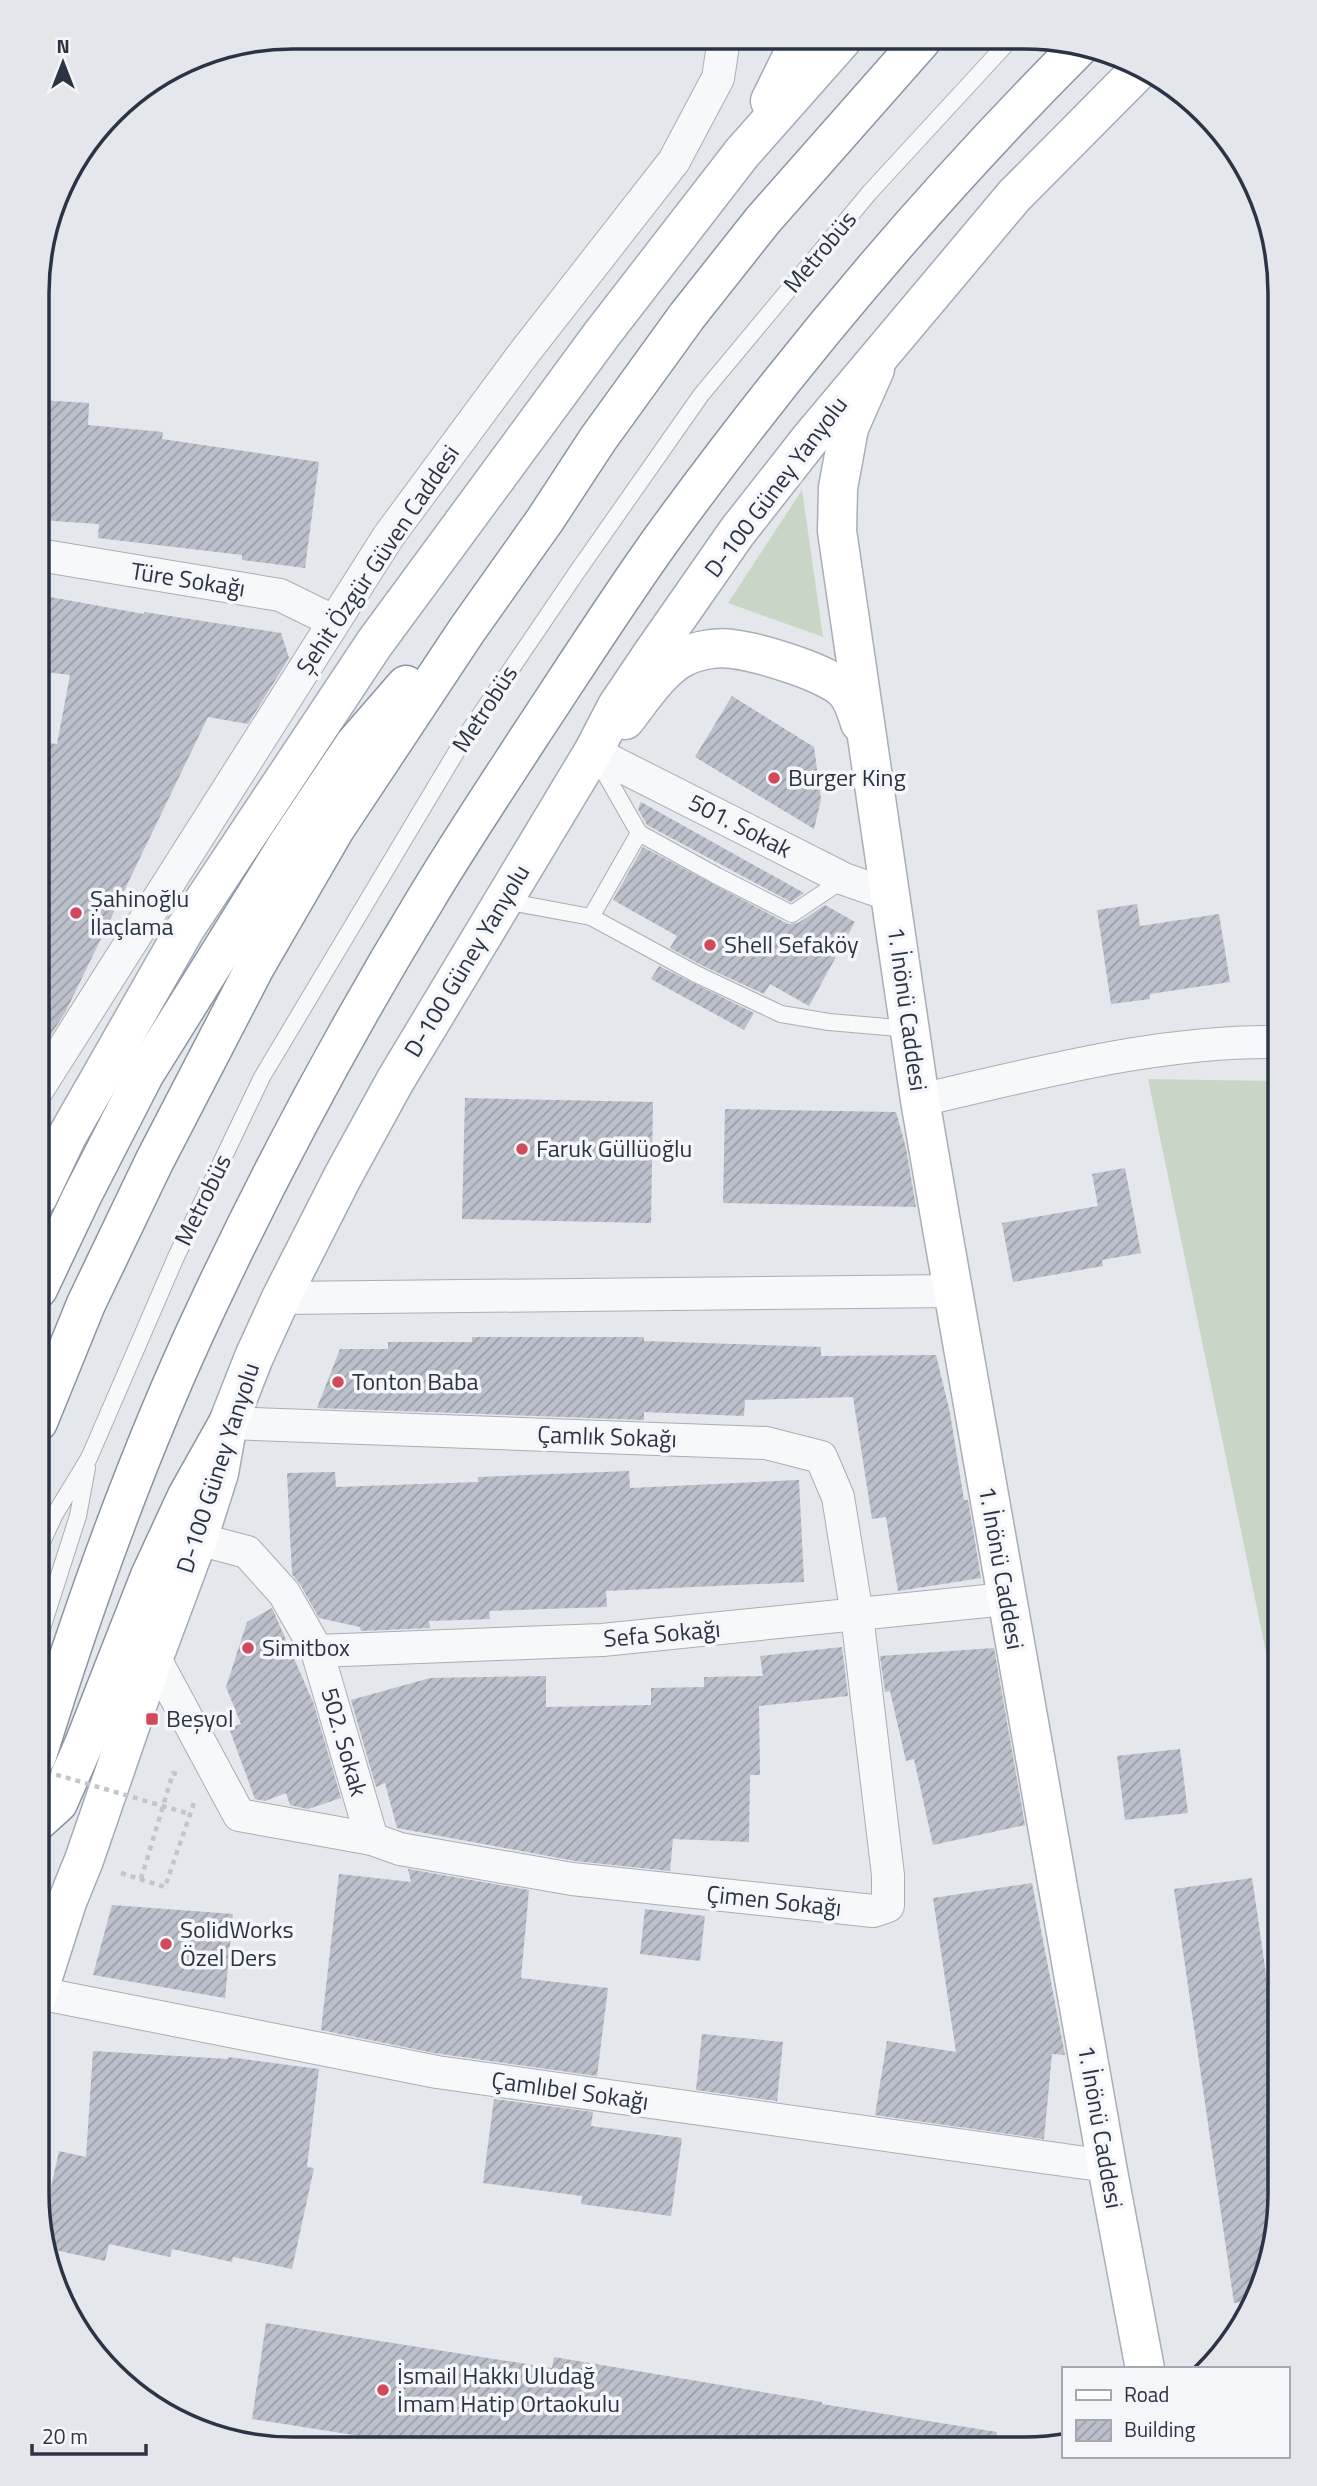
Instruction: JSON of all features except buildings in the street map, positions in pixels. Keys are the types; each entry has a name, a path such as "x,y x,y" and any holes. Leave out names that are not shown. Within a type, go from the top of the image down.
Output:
{"main road":[{"path":"742,153 796,49"},
{"path":"49,1175 86,1101 185,929 374,644 602,334 742,153 834,49"},
{"path":"49,1395 86,1304 120,1233 255,967 335,829 598,439 687,316 762,220 914,49"},
{"path":"49,1720 109,1541 144,1450 205,1311 316,1088 428,895 660,541 853,294 936,198 1072,54"},
{"name":"D-100 Güney Yanyolu","path":"49,1957 198,1539 219,1473 228,1423 254,1357 343,1175 395,1082 593,752 617,706 737,532 883,349 950,275 1014,197 1134,75"},
{"path":"871,765 837,531 838,488 849,428 883,349"},
{"path":"49,1266 144,1074 289,842 354,745 410,680 467,630"},
{"path":"593,752 623,722 663,674 683,657 710,649 731,649 798,666 831,681 846,692 858,716 871,765"},
{"name":"1. İnönü Caddesi","path":"871,765 920,1100 1006,1599 1145,2367"},
{"path":"49,1811 58,1803 84,1744 150,1576 187,1496 228,1423"}],"street":[{"name":"Şehit Özgür Güven Caddesi","path":"49,1072 332,621 388,537 524,353 674,161 718,78 722,49"},
{"name":"Türe Sokağı","path":"49,557 280,595 332,621"},
{"name":"501. Sokak","path":"593,752 844,879 890,895"},
{"path":"156,905 185,929"},
{"path":"920,1100 1111,1056 1229,1041 1268,1042"},
{"path":"281,1298 953,1291"},
{"name":"Çamlık Sokağı","path":"228,1423 766,1443 821,1457 838,1497 857,1615"},
{"name":"502. Sokak","path":"198,1539 247,1552 284,1593 317,1651 372,1839"},
{"name":"Sefa Sokağı","path":"317,1651 602,1640 1006,1599"},
{"name":"Çimen Sokağı","path":"372,1839 400,1849 572,1879 873,1911 888,1906 888,1875 857,1615"},
{"path":"154,1657 239,1815 372,1839"},
{"name":"Çamlıbel Sokağı","path":"49,1996 437,2072 1107,2166"}],"lane":[{"name":"Metrobüs","path":"49,1527 89,1458 176,1257 262,1077 467,734 701,395 870,192 1002,49"},
{"path":"593,752 639,833 717,876 793,914 844,879"},
{"path":"591,916 639,833"},
{"path":"502,901 591,916 696,974 781,1014 829,1023 910,1029"},
{"name":"Metrobüs","path":"49,1607 78,1516 89,1458"}],"path":[{"path":"49,1773 190,1814"},
{"path":"141,1879 173,1773 187,1777"},
{"path":"85,1860 165,1887 197,1792"}],"green space":[{"path":"802,490 823,637 728,603"},
{"path":"1148,1079 1268,1081 1267,1658"}],"place":[{"name":"Burger King","path":"774,778"},
{"name":"Şahinoğlu İlaçlama","path":"76,913"},
{"name":"Shell Sefaköy","path":"710,945"},
{"name":"Faruk Güllüoğlu","path":"522,1149"},
{"name":"Tonton Baba","path":"338,1382"},
{"name":"Simitbox","path":"248,1648"},
{"name":"Beşyol","path":"152,1719"},
{"name":"SolidWorks Özel Ders","path":"166,1944"},
{"name":"İsmail Hakkı Uludağ İmam Hatip Ortaokulu","path":"383,2390"}]}
